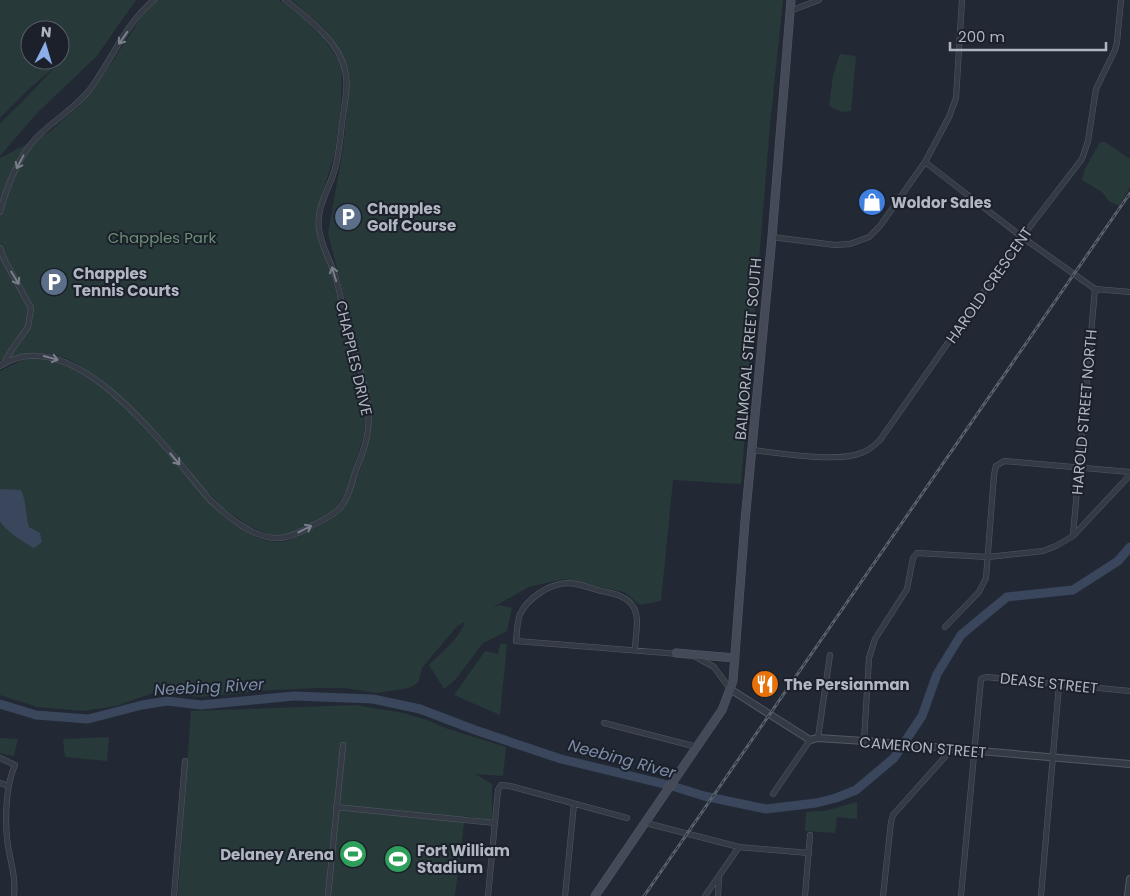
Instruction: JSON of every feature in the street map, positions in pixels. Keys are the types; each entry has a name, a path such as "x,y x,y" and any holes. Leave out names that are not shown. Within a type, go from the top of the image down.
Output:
{"main road":[{"name":"BALMORAL STREET SOUTH","path":"595,896 722,710 733,681 791,0"},
{"path":"676,653 735,658"}],"street":[{"path":"0,212 6,190 28,148 38,136 70,110 86,94 138,16 154,0"},
{"name":"CHAPPLES DRIVE","path":"2,364 26,356 44,356 68,363 85,372 124,402 210,500 224,513 248,529 263,535 280,538 293,535 335,513 342,504 349,491 364,448 368,431 368,413 361,374 335,275 320,234 318,216 338,156 346,75 341,58 324,34 285,0"},
{"path":"790,11 819,0"},
{"path":"772,237 835,245 850,244 868,237 880,226 925,162 949,117 956,98 962,0"},
{"name":"HAROLD CRESCENT","path":"752,450 835,458 861,454 880,440 1022,237 1082,159 1088,141 1096,89 1115,50 1122,0"},
{"path":"925,162 1022,237 1095,289 1130,292"},
{"name":"CHAPPLES DRIVE","path":"0,248 4,260 30,308 28,326 2,364"},
{"name":"HAROLD STREET NORTH","path":"1073,536 1095,289"},
{"path":"945,627 979,592 984,584 996,466 1004,461 1130,472"},
{"path":"864,741 869,658 875,639 907,589 913,558 918,553 988,556 1043,551 1073,536 1130,476"},
{"path":"635,650 637,618 632,604 622,597 580,585 567,583 553,586 543,591 526,605 518,623 516,641 635,650 676,653 697,657 714,667 730,689 810,740 773,794"},
{"path":"818,738 830,654"},
{"name":"DEASE STREET","path":"974,751 981,679 986,677 1130,691"},
{"path":"1041,896 1059,685"},
{"path":"604,723 697,747"},
{"name":"CAMERON STREET","path":"810,740 818,738 864,741 1130,764"},
{"path":"328,896 342,745"},
{"path":"883,896 893,815 952,749"},
{"path":"961,896 974,751"},
{"path":"0,758 15,765 11,773 9,786 7,838 14,872 14,896"},
{"path":"174,896 185,761"},
{"path":"0,782 9,786"},
{"path":"488,896 498,790 501,786 510,786 628,818"},
{"path":"565,896 574,804"},
{"path":"336,808 495,823"},
{"path":"646,823 739,847 809,853"},
{"path":"805,896 810,835"},
{"path":"705,896 739,847"},
{"path":"718,896 719,877"},
{"path":"1128,896 1130,879"}],"green space":[{"path":"0,0 136,0 96,57 37,113 0,156 0,123 52,70 70,70 70,20 20,20 20,70 51,70 0,118"},
{"name":"Chapples Golf Course","path":"157,0 279,0 304,19 323,38 339,61 342,69 341,103 335,153 317,210 315,224 329,265 366,412 364,434 347,490 336,508 330,513 291,533 278,536 247,525 222,507 208,492 196,488 212,506 242,530 265,540 284,542 324,523 341,511 351,494 360,469 368,443 371,424 361,364 328,233 343,149 349,73 346,62 325,29 292,0 783,0 770,125 741,484 673,480 661,601 640,605 624,592 564,579 529,587 493,607 500,605 512,608 507,631 483,643 456,679 444,689 429,665 454,640 465,622 457,626 422,668 418,683 409,688 377,693 345,688 272,690 201,697 153,693 116,706 83,711 37,707 0,695 0,371 32,358 45,358 71,367 84,375 128,410 87,371 62,357 34,353 0,361 0,158 48,133 77,108 95,88 144,13"},
{"path":"840,54 856,56 851,111 842,112 829,106 833,76"},
{"path":"1100,142 1105,142 1130,159 1130,187 1119,206 1109,201 1102,192 1082,180 1085,169"},
{"path":"500,644 507,644 500,715 454,695 485,651 498,654"},
{"path":"356,705 403,713 506,747 503,776 475,774 492,784 492,817 489,820 465,816 455,896 178,896 191,711"},
{"path":"109,737 107,761 65,757 63,739"},
{"path":"0,738 18,739 14,756 0,753"},
{"path":"857,802 857,819 837,817 835,833 805,831 806,812 825,811"}],"water":[{"path":"0,489 21,490 29,527 40,533 42,542 34,548 15,536 0,521"}],"waterway":[{"name":"Neebing River","path":"0,704 36,715 88,719 142,705 167,701 201,705 294,696 373,699 420,709 561,759 672,786 704,796 766,809 816,803 856,790 894,758 922,716 937,674 961,635 1007,597 1073,590 1118,561 1130,547"}],"railway":[{"path":"644,896 1130,193"}],"place":[{"name":"Woldor Sales","path":"872,202"},
{"name":"Chapples Golf Course","path":"348,217"},
{"name":"Chapples Tennis Courts","path":"54,282"},
{"name":"The Persianman","path":"765,684"},
{"name":"Delaney Arena","path":"353,854"},
{"name":"Fort William Stadium","path":"398,859"}],"park label":[{"name":"Chapples Park","path":"162,237"}]}
